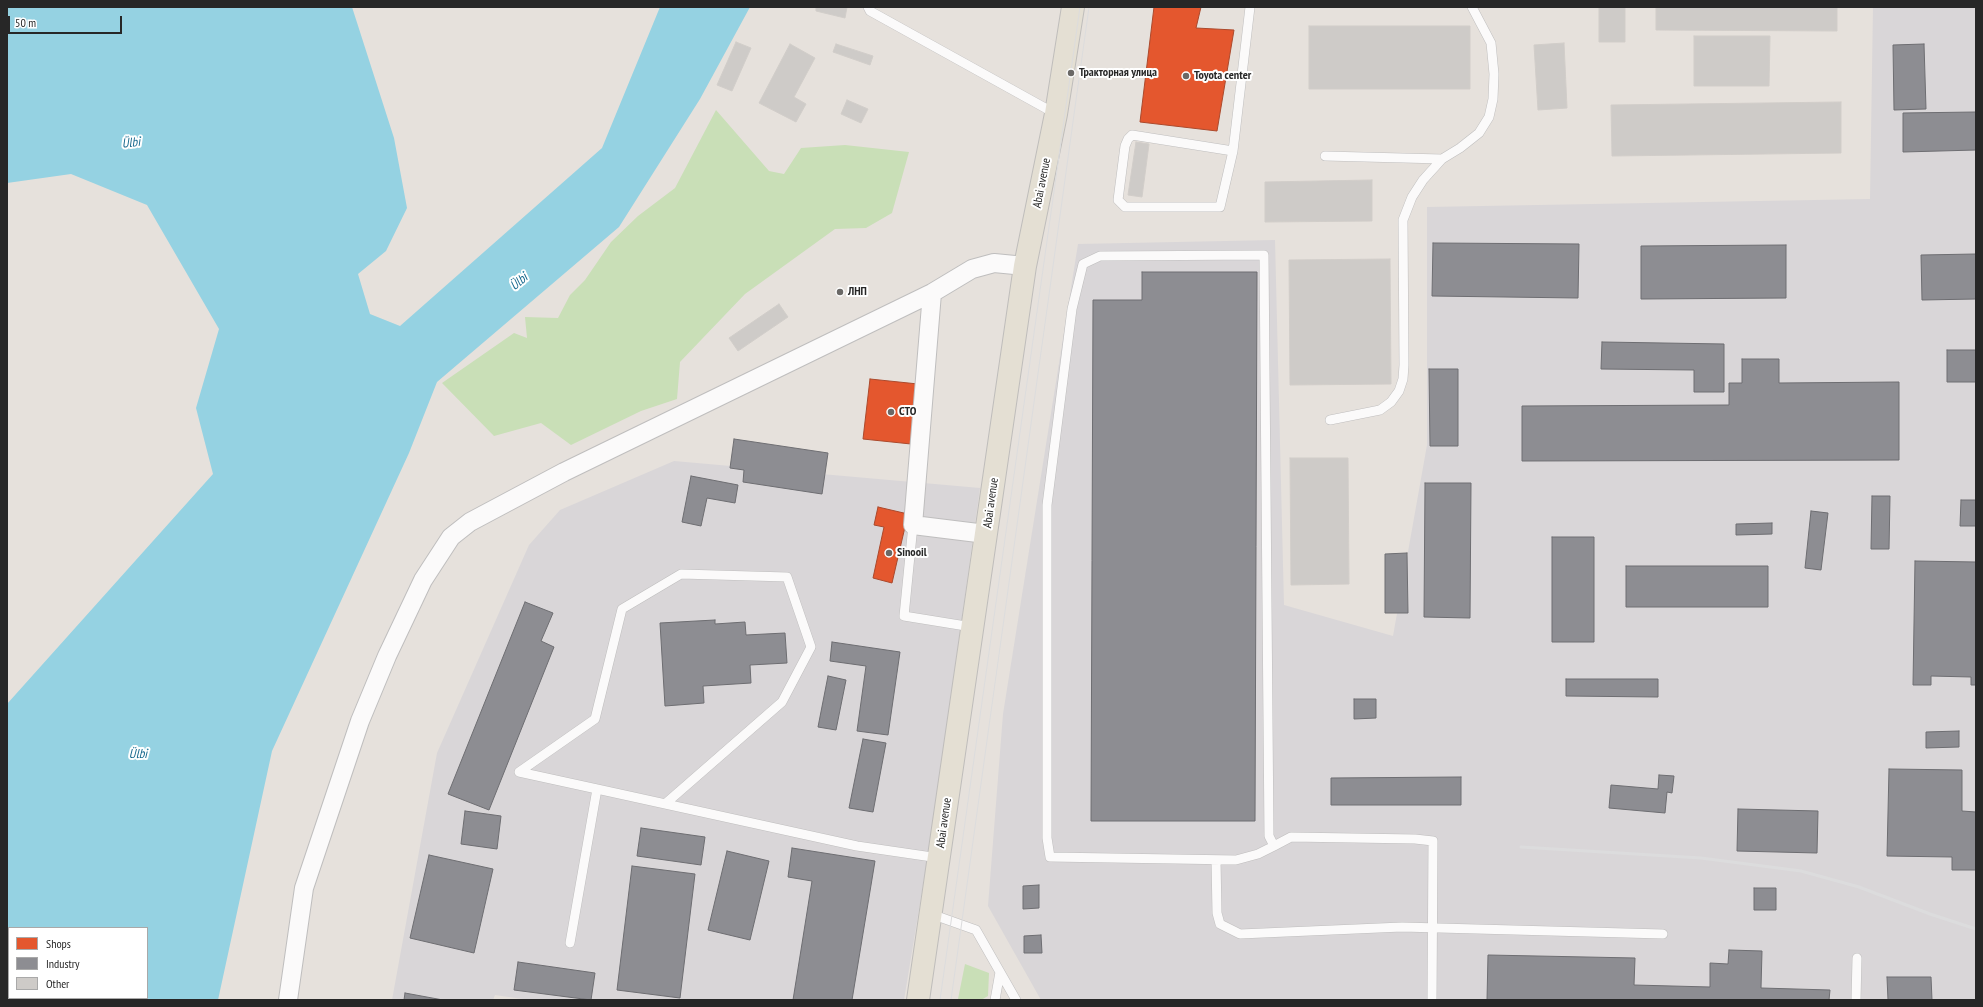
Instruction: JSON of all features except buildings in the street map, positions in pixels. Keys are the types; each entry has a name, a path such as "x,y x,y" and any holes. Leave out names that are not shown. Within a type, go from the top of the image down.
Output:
{"main road":[{"name":"Abai avenue","path":"918,1000 1025,266 1056,114 1073,7"}],"street":[{"path":"288,1000 304,888 360,722 387,656 423,580 451,537 470,522 564,472 932,293 981,266 994,263 1025,266"},
{"path":"932,293 913,525 986,534"}],"lane":[{"path":"868,7 870,11 1056,114"},
{"path":"1233,151 1132,135 1128,139 1125,146 1118,200 1125,207 1220,207 1233,151 1250,7"},
{"path":"1330,420 1380,410 1391,402 1399,391 1403,379 1404,365 1403,220 1423,180 1442,159 1460,148 1479,133 1489,117 1493,99 1494,74 1491,43 1472,7"},
{"path":"1325,156 1442,159"},
{"path":"1274,846 1269,836 1264,255 1100,256 1083,264 1072,309 1046,505 1047,830 1050,857 1236,860 1258,854 1274,846 1290,837 1415,839 1433,841 1432,1000"},
{"path":"913,525 904,616 972,626"},
{"path":"665,804 782,702 811,647 786,577 681,574 622,609 595,719 519,772 856,846 939,858"},
{"path":"570,943 597,789"},
{"path":"1216,860 1217,913 1220,924 1240,934 1432,928 1663,934"},
{"path":"931,914 976,930 1016,1000"},
{"path":"1856,1000 1857,958"},
{"path":"995,1000 1000,972"}],"shaded area":[{"path":"1873,7 1976,7 1976,1000 1041,1000 988,906 1003,714 1078,244 1275,240 1284,605 1393,636 1427,445 1427,207 1870,199"},
{"path":"674,461 980,488 934,818 904,1000 530,1000 495,995 493,1000 392,1000 437,753 529,545 560,510"}],"green space":[{"path":"716,110 769,171 784,174 801,148 845,145 909,152 892,213 866,228 835,229 745,294 680,362 677,399 641,411 571,445 541,423 494,436 442,383 514,333 527,338 525,317 558,318 570,295 585,280 611,242 638,216 675,188"},
{"path":"965,964 989,973 988,996 981,1000 958,999"}],"water":[{"name":"Ülbi","path":"7,7 352,7 394,138 407,208 386,251 358,274 370,314 400,326 602,148 660,7 750,7 700,99 619,227 437,382 409,453 272,751 218,1000 7,1000 7,704 213,474 196,408 219,329 147,205 71,174 7,183"}],"tram line":[{"path":"940,1000 1080,7"},
{"path":"951,1000 1089,7"}],"railway":[{"path":"1521,847 1701,858 1801,871 1859,887 1930,914 1976,929"}],"place":[{"name":"Тракторная улица","path":"1071,73"},
{"name":"Toyota center","path":"1186,76"},
{"name":"ЛНП","path":"840,292"},
{"name":"СТО","path":"891,412"},
{"name":"Sinooil","path":"889,553"}]}
